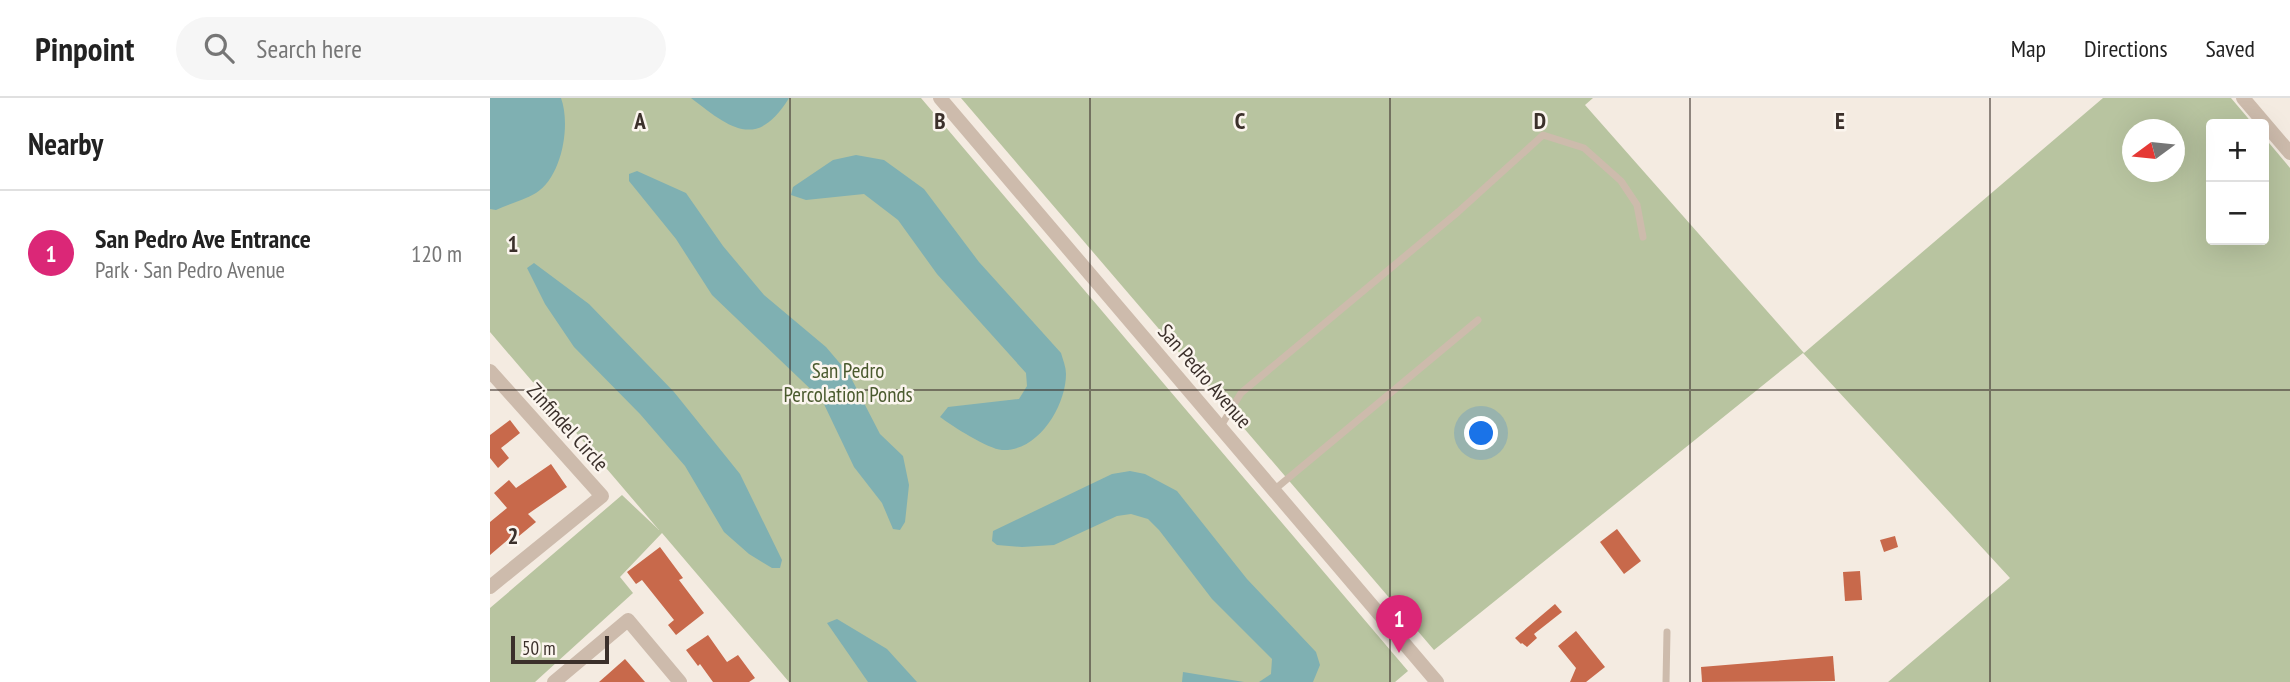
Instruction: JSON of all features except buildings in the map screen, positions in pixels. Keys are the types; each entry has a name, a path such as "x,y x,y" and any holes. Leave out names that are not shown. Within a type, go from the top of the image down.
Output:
{"street":[{"name":"San Pedro Avenue","path":"940,98 1437,682"},
{"path":"2243,98 2290,153"},
{"name":"Zinfindel Circle","path":"490,371 602,496 490,587"},
{"path":"554,682 628,621 680,682"}],"lane":[{"path":"1220,427 1241,393 1458,212 1543,135 1584,148 1621,181 1637,205 1643,237"},
{"path":"1274,490 1478,320"},
{"path":"1666,682 1667,632"}],"green space":[{"name":"San Pedro Percolation Ponds","path":"490,98 921,98 1408,671 1395,682 789,682 662,533 620,577 633,593 535,682 490,682 490,608 622,495 659,530 490,332"},
{"path":"961,98 1593,98 1585,105 1804,353 2103,98 2231,98 2249,119 2206,119 2206,245 2269,245 2269,143 2290,168 2290,682 1888,682 2010,578 1803,353 1434,650"}],"water":[{"path":"490,98 561,98 565,122 558,163 545,185 536,193 496,210 490,209"},
{"path":"691,98 789,98 766,124 754,129 743,129 719,118"},
{"path":"856,155 884,160 924,189 979,262 1061,353 1066,374 1061,400 1048,425 1027,443 1015,449 996,449 940,417 948,407 1019,399 1027,386 1026,373 937,274 898,220 864,194 806,200 791,195 793,187 833,160"},
{"path":"637,171 686,193 723,246 764,295 826,347 849,374 880,434 903,456 909,485 905,522 900,530 893,529 882,503 854,467 822,400 712,295 676,239 629,181 629,174"},
{"path":"534,263 589,304 674,392 740,474 782,560 780,568 772,568 749,554 724,532 685,466 640,414 574,347 545,304 527,268"},
{"path":"1130,471 1145,474 1177,491 1247,579 1316,652 1320,665 1313,682 1259,682 1271,674 1272,659 1212,599 1148,519 1131,514 1117,516 1054,545 1022,547 997,545 992,541 993,531 1112,474"},
{"path":"837,619 887,649 917,682 868,682 827,623"},
{"path":"1183,672 1244,682 1182,682"}],"place":[{"name":"San Pedro Ave Entrance","path":"1399,653"}]}
